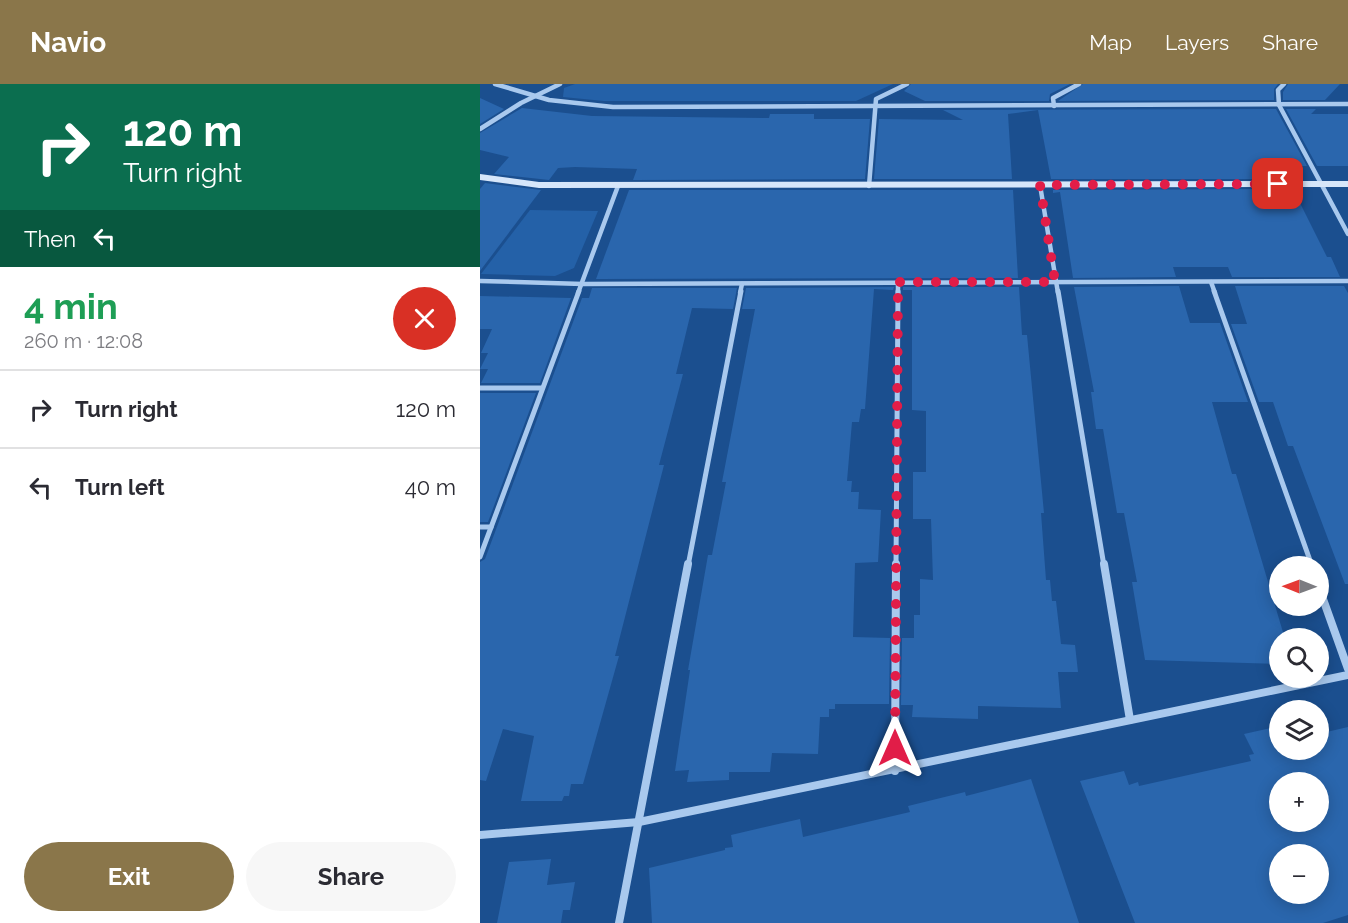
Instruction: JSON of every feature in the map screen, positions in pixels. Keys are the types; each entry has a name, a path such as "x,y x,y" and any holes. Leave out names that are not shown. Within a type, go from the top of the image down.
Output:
{"street":[{"path":"495,84 560,102 613,107 1348,104"},
{"path":"480,129 534,96 560,84"},
{"path":"869,186 876,99 907,84"},
{"path":"1054,106 1053,98 1079,84"},
{"path":"1284,84 1278,90 1279,105 1348,234"},
{"path":"480,177 539,185 618,186 1348,184"},
{"path":"1040,185 1130,720"},
{"path":"480,557 618,186"},
{"path":"480,281 583,284 1348,281"},
{"path":"895,771 898,282"},
{"path":"1211,282 1308,556"},
{"path":"620,923 742,284"},
{"path":"480,388 542,388"},
{"path":"480,527 491,527"},
{"path":"1329,616 1348,669"},
{"path":"480,835 639,822 895,771 1348,675"}],"shaded area":[{"path":"575,84 893,84 856,101 604,101 563,97 564,88"},
{"path":"530,210 598,211 574,268 555,276 481,274"}],"building":[{"path":"911,84 1070,84 1050,94 1049,101 925,101 904,91"},
{"path":"1083,84 1278,84 1274,89 1274,100 1058,101"},
{"path":"1288,84 1340,84 1325,100 1283,100 1283,92"},
{"path":"480,98 504,109 480,124"},
{"path":"522,108 592,116 769,118 770,114 814,114 814,119 870,119 865,179 633,180 637,169 575,167 558,168 549,180 494,174 509,157 480,150 480,133"},
{"path":"1276,109 1307,166 1281,166 1287,179 1051,179 1038,110 1008,114 1012,179 874,179 879,119 963,120 943,110"},
{"path":"1286,109 1316,109 1311,114 1348,114 1348,166 1317,166"},
{"path":"485,183 541,190 480,271 480,189"},
{"path":"1293,189 1327,257 1331,257 1340,277 1232,277 1228,267 1173,267 1176,277 1073,278 1060,192 1053,193 1053,190"},
{"path":"629,190 1013,190 1018,278 596,279"},
{"path":"1179,286 1190,323 1220,323 1248,402 1212,402 1232,474 1236,474 1269,585 1269,616 1278,616 1282,628 1269,628 1269,664 1145,660 1132,582 1137,582 1124,513 1117,513 1103,429 1096,429 1091,392 1094,392 1074,287"},
{"path":"1235,286 1344,286 1348,293 1348,584 1345,584 1293,446 1288,446 1273,402 1259,402 1231,324 1247,324"},
{"path":"894,287 893,290 874,289 865,409 861,409 859,422 852,422 847,481 852,481 851,492 859,492 858,509 881,510 878,562 855,563 853,637 890,638 889,704 835,704 835,709 829,709 829,717 820,717 818,754 772,753 770,772 729,772 729,780 687,782 689,770 675,771 690,670 688,670 708,555 712,555 726,482 722,482 755,309 742,309 746,288"},
{"path":"903,287 1019,287 1022,335 1027,335 1044,513 1041,513 1046,580 1050,580 1052,601 1056,601 1061,644 1075,645 1078,672 1058,672 1061,708 978,706 978,719 912,717 913,705 901,705 902,638 914,638 914,615 920,615 920,579 933,580 931,519 913,519 913,472 926,472 926,411 912,410 912,290 903,290"},
{"path":"592,288 737,288 733,309 692,308 676,374 683,374 659,465 664,465 615,656 619,656 583,784 571,784 569,796 564,796 562,801 521,801 534,736 503,729 486,781 480,780 480,562 485,559 582,298 589,298"},
{"path":"480,296 571,298 540,383 481,383 488,369 480,369 488,353 481,353 492,329 480,329"},
{"path":"480,393 536,393 488,522 480,522"},
{"path":"1348,727 1348,915 1323,923 1135,923 1080,781 1124,771 1129,785 1138,782 1139,786 1251,761 1249,755 1254,754 1244,734 1269,728 1269,760 1329,760 1329,731"},
{"path":"1031,779 1079,923 652,923 649,868 733,847 731,835 800,819 803,837 910,812 908,806 965,792 966,796"},
{"path":"551,859 547,885 575,882 570,910 563,910 561,923 497,923 509,862"}],"route":[{"path":"895,748 898,282 1055,282 1040,185 1278,184"}]}
